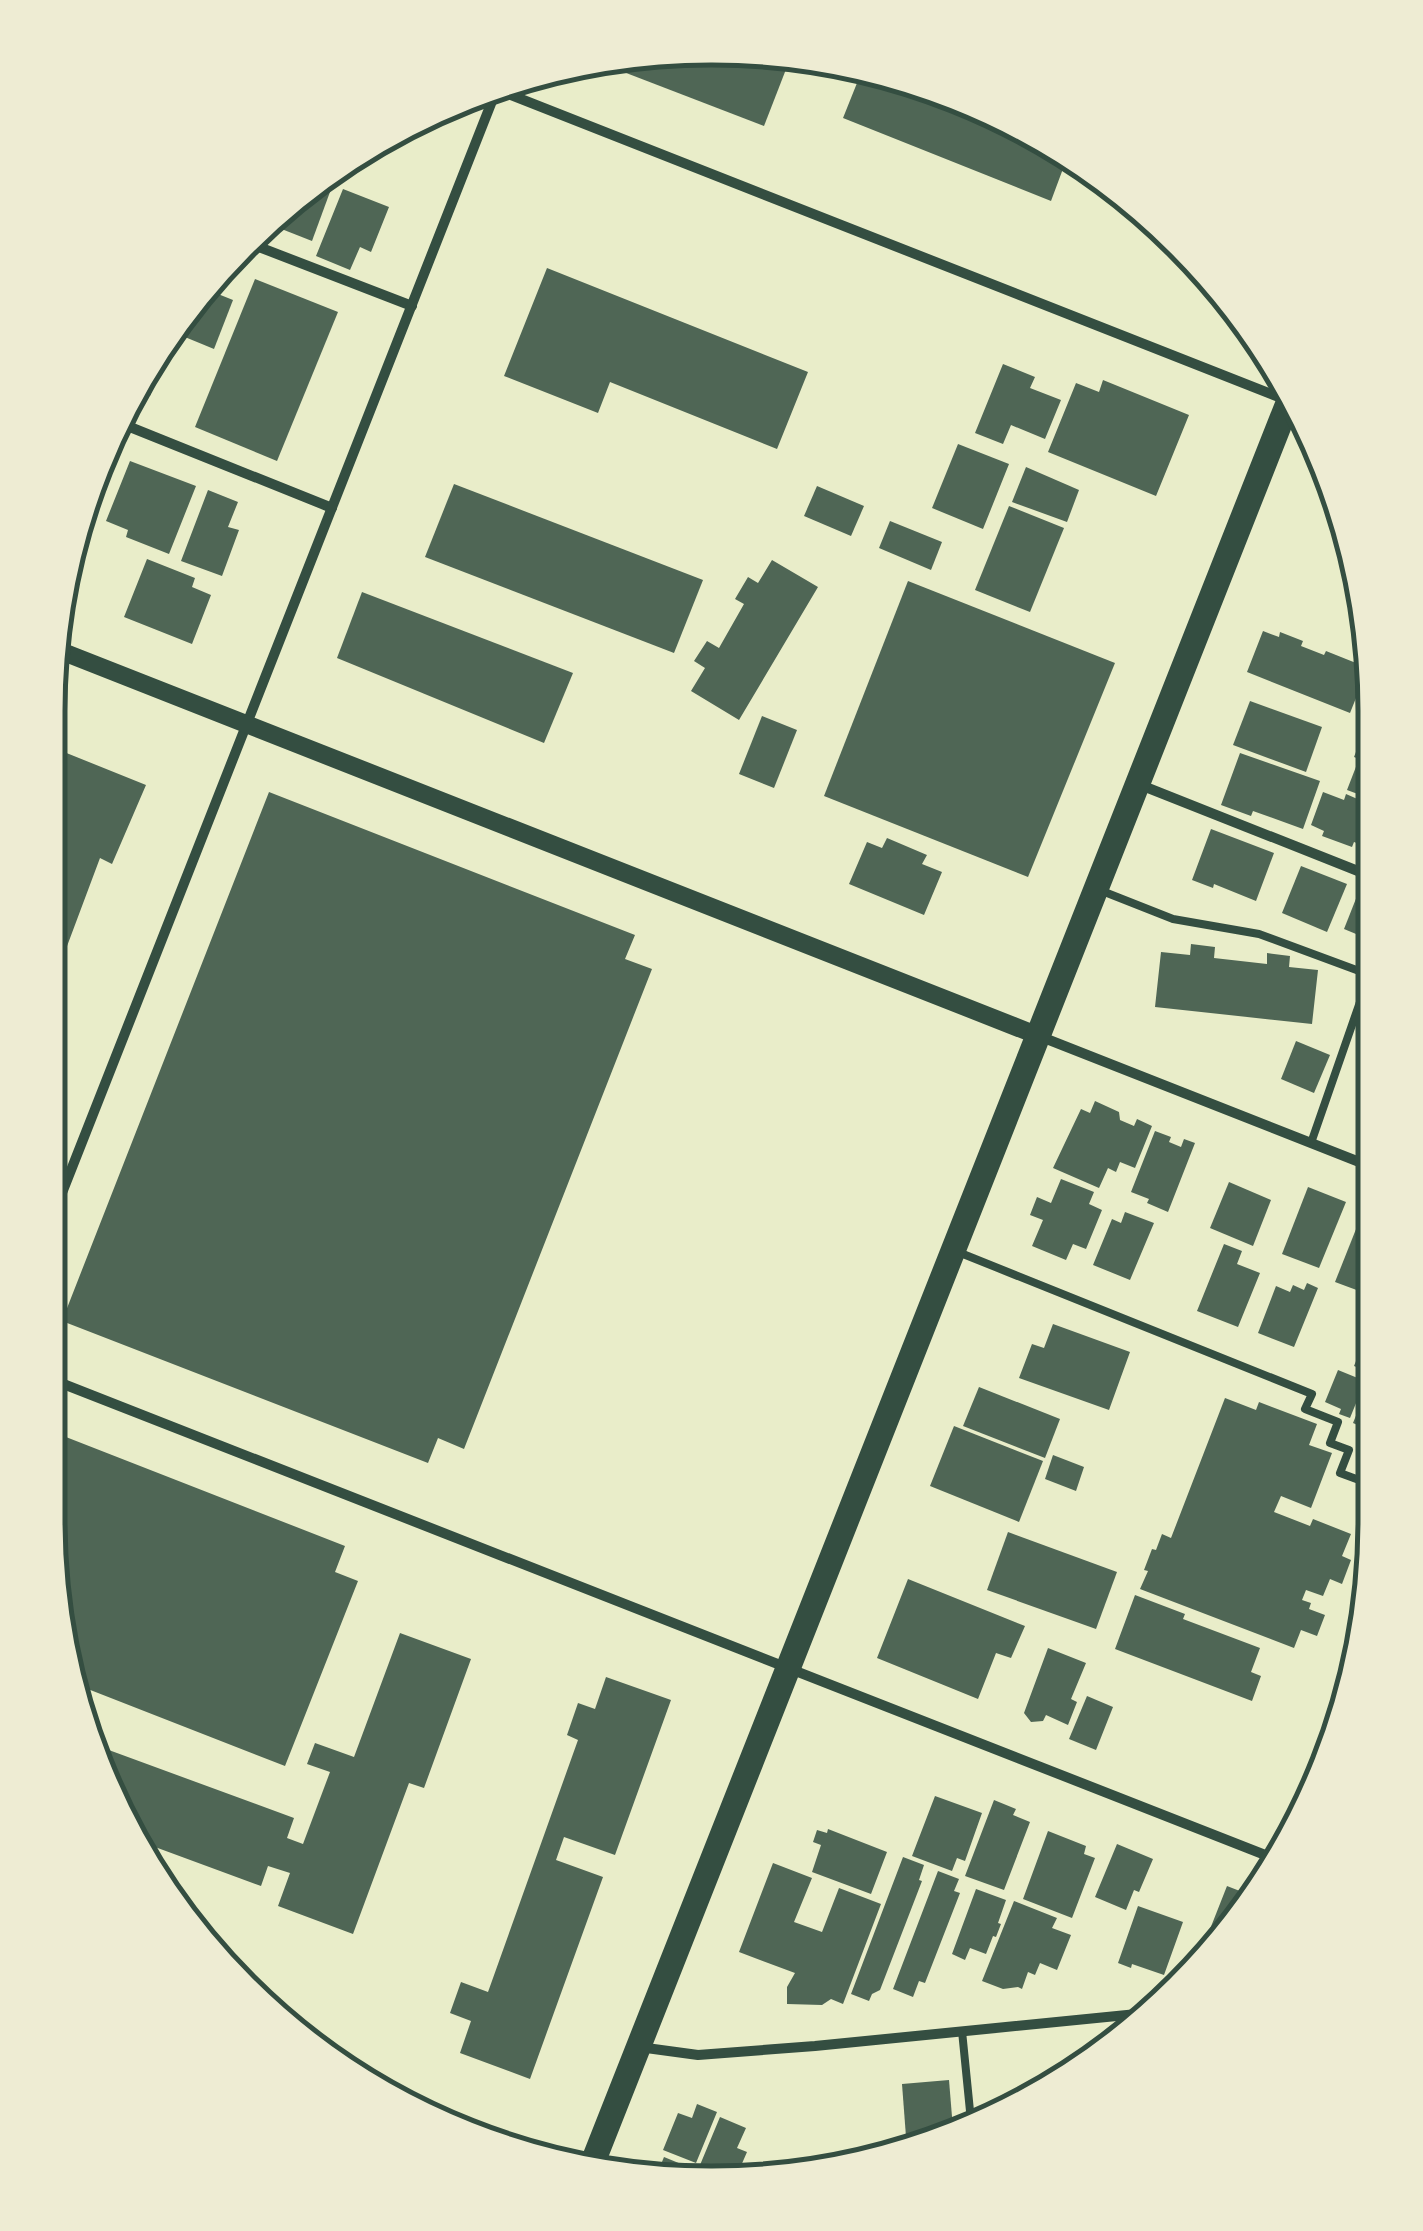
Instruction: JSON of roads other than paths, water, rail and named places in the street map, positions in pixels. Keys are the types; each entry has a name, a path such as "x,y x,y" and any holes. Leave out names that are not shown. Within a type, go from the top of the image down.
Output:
{"main road":[{"path":"596,2156 1286,417"}],"street":[{"path":"515,96 1273,392"},
{"path":"65,1188 490,104"},
{"path":"261,248 412,306"},
{"path":"131,428 332,508"},
{"path":"68,654 1358,1161"},
{"path":"1138,784 1358,871"},
{"path":"65,1385 1264,1855"},
{"path":"638,2047 698,2054 1126,2015"}],"lane":[{"path":"1096,889 1174,919 1259,934 1358,971"},
{"path":"1311,1143 1358,1008"},
{"path":"954,1250 1312,1394 1305,1409 1338,1422 1330,1443 1348,1450 1340,1473 1358,1480"},
{"path":"962,2032 970,2112"}]}
